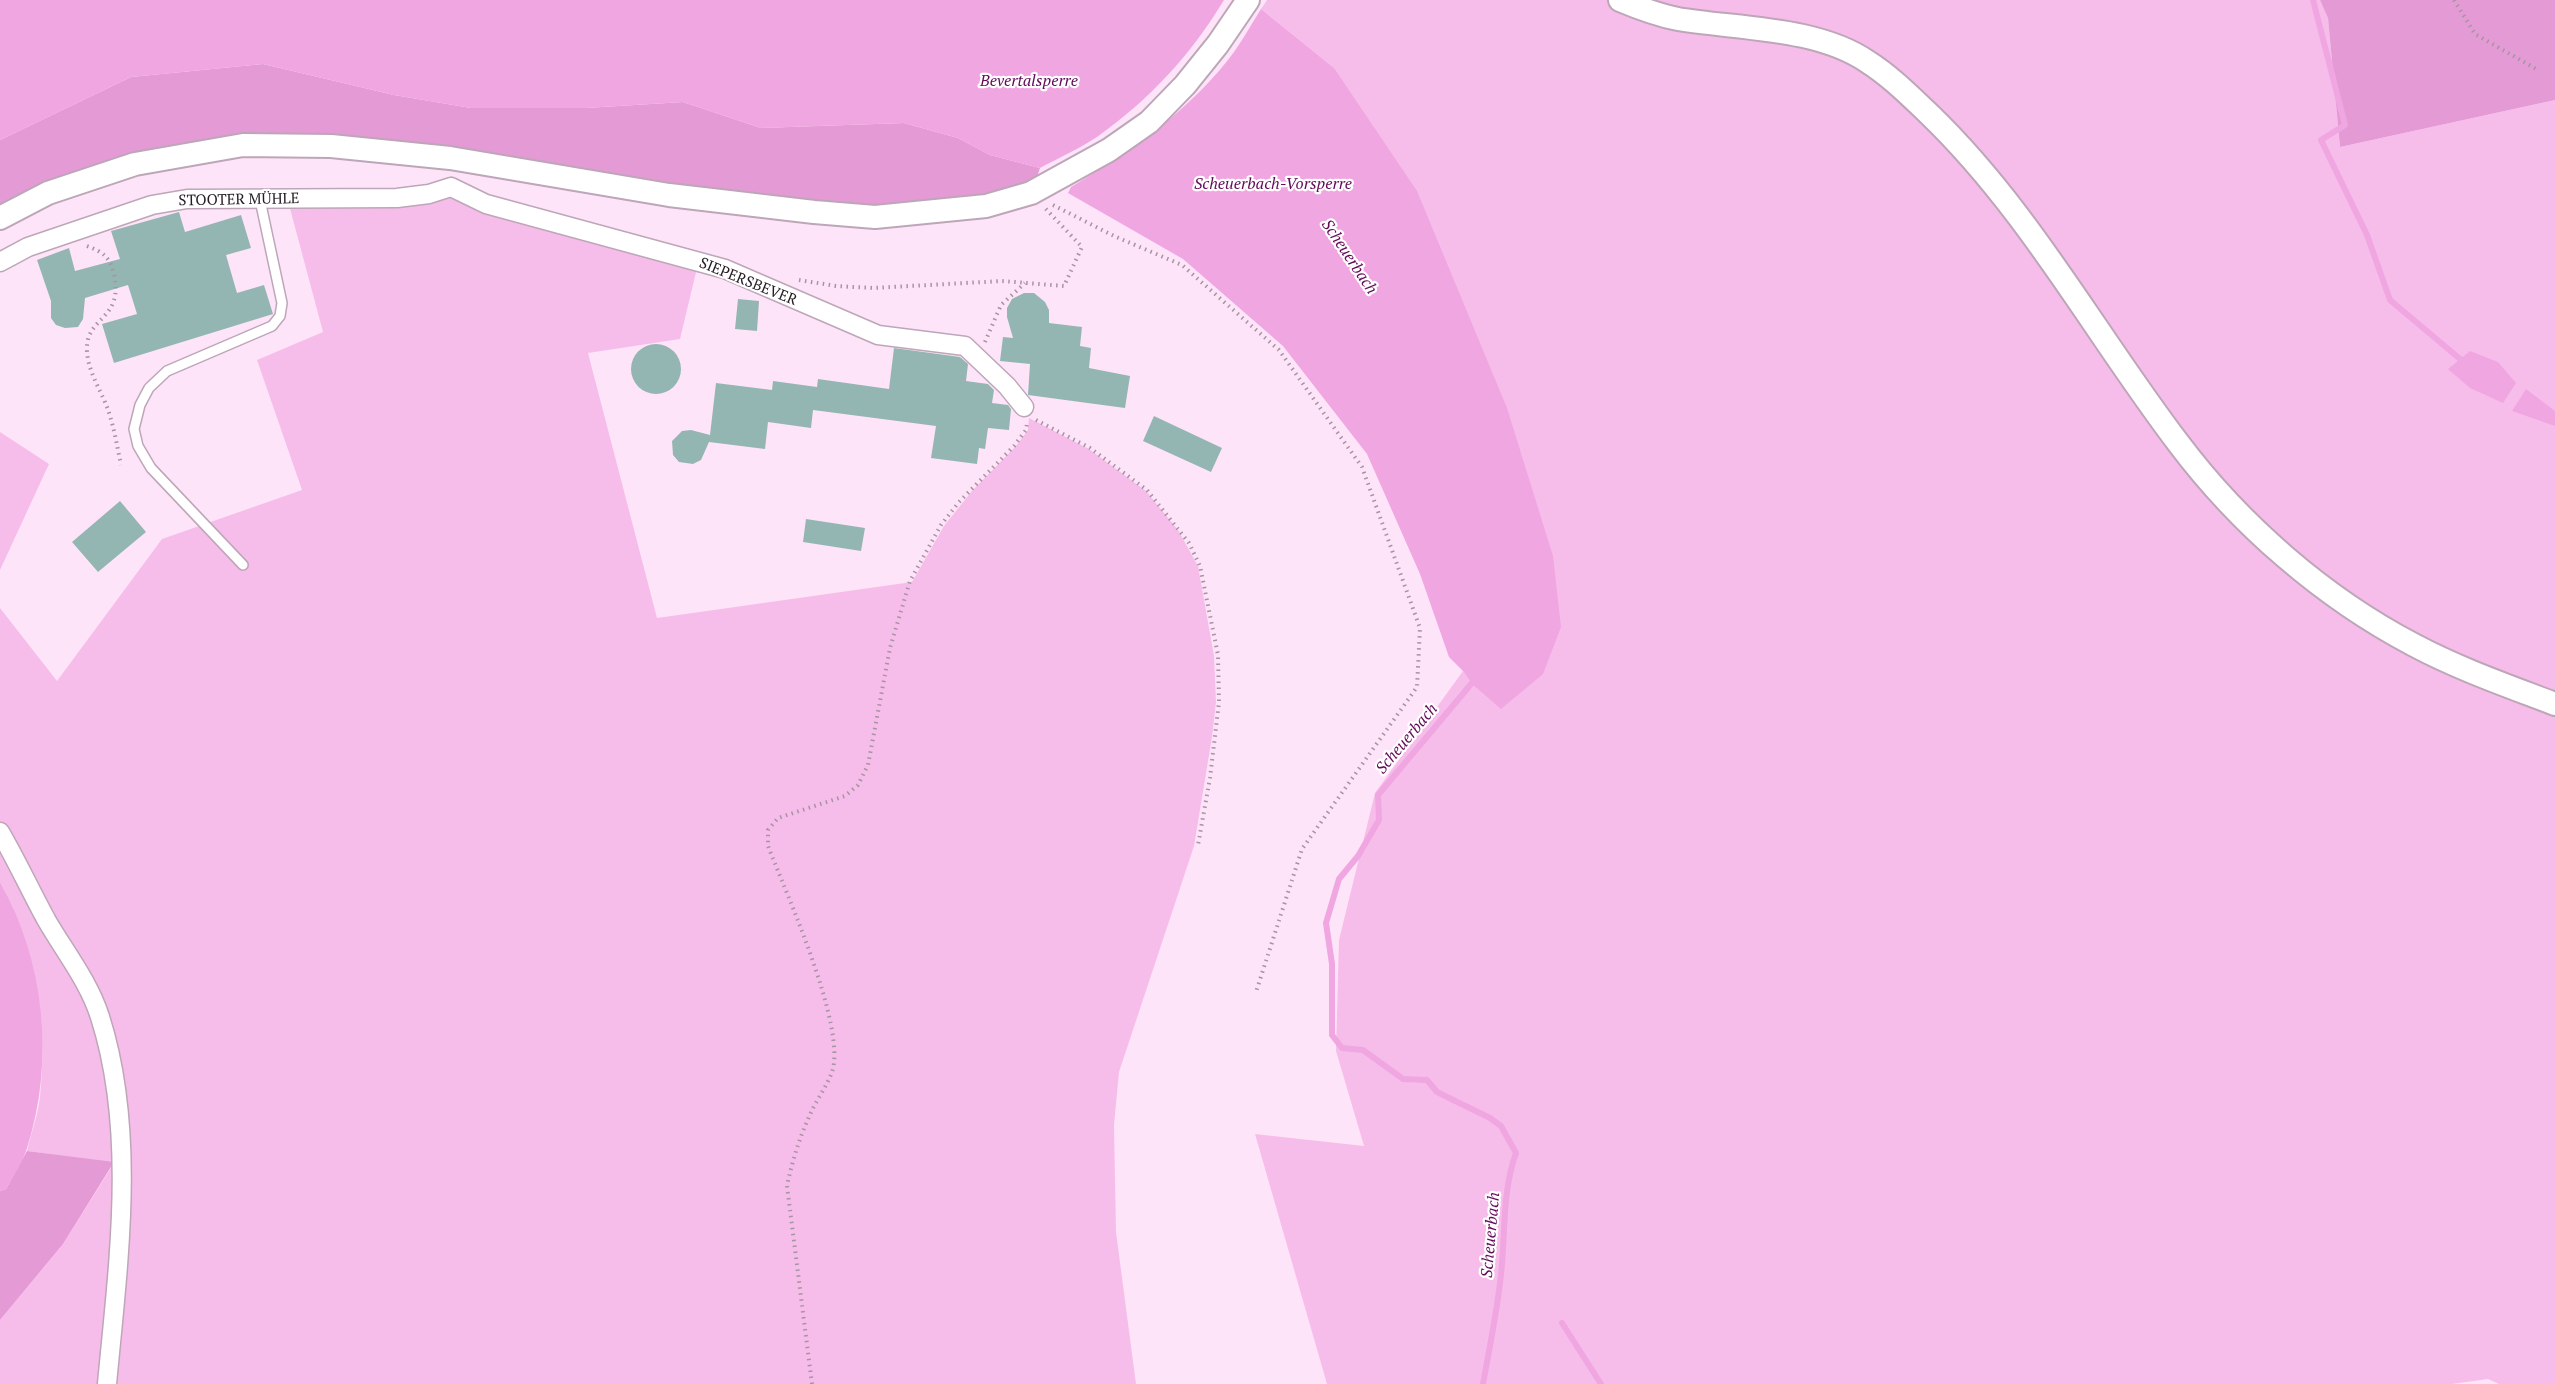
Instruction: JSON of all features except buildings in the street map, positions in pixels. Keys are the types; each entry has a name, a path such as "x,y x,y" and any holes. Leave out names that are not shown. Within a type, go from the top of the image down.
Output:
{"street":[{"path":"0,218 48,193 126,167 243,145 331,146 450,158 669,195 814,212 875,217 986,206 1031,193 1110,150 1149,122 1185,85 1218,44 1248,0"},
{"path":"1620,0 1676,18 1817,40 1865,59 1947,131 1997,188 2071,288 2178,442 2232,506 2305,572 2375,623 2452,664 2555,704"},
{"path":"450,158 451,187"},
{"name":"STOOTER MÜHLE","path":"0,262 28,248 152,205 187,199 397,198 429,194 451,187"},
{"name":"SIEPERSBEVER","path":"451,187 486,204 725,269 878,335 965,346 978,356 1024,407"},
{"path":"0,832 47,921 79,972 100,1014 116,1077 122,1188 107,1384"}],"lane":[{"path":"243,565 176,497 151,468 138,446 134,429 140,405 149,388 167,371 272,326 280,316 282,303 280,285 260,200"}],"path":[{"path":"2454,0 2475,34 2538,70"},
{"path":"795,279 836,286 873,288 1002,281 1064,286 1082,247 1031,193"},
{"path":"1031,193 1114,236 1182,265 1279,350 1362,467 1420,628 1418,687 1302,849 1256,992"},
{"path":"58,238 98,250 110,261 117,290 115,299 108,314 92,331 87,350 89,366 111,421 121,465"},
{"path":"978,356 1001,305 1024,283"},
{"path":"812,1384 787,1186 792,1162 809,1116 832,1071 836,1050 823,991 768,846 768,830 778,818 845,796 858,785 868,765 890,648 910,581 941,525 959,502 1014,446 1026,430 1029,416 1090,448 1147,490 1189,543 1200,566 1218,655 1219,702 1210,778 1198,845"}],"shaded area":[{"path":"1267,0 1614,0 1842,52 1969,159 2126,375 2302,575 2555,710 2555,1384 2499,1384 2488,1379 2452,1384 1327,1384 1255,1134 1364,1146 1336,1051 1339,940 1375,793 1463,671 1471,683 1334,68 1261,9"},
{"path":"1628,0 2320,0 2328,17 2340,147 2555,100 2555,699 2375,618 2235,503 2074,284 1866,58"},
{"path":"2320,0 2555,0 2555,100 2340,147 2328,18"},
{"path":"263,64 394,95 471,108 586,108 683,102 761,128 904,123 958,138 990,155 1040,168 1034,186 983,203 876,214 242,140 0,214 0,140 131,77"},
{"path":"451,189 698,264 680,339 588,353 657,618 912,582 944,526 972,491 1016,446 1028,430 1029,418 1089,449 1146,491 1178,530 1198,566 1214,656 1216,702 1194,846 1119,1072 1114,1125 1116,1232 1136,1384 111,1384 116,1189 102,1384 0,1384 0,1320 63,1244 114,1163 27,1151 40,1097 41,1014 31,959 23,933 0,882 0,608 57,681 162,539 302,490 257,360 323,332 288,201"},
{"path":"0,432 49,464 0,570"},
{"path":"27,1151 114,1162 63,1244 0,1320 0,1191 6,1189"}],"water":[{"name":"Bevertalsperre","path":"0,0 1224,0 1183,58 1152,92 1097,137 1040,168 990,155 958,138 904,123 761,128 683,102 586,108 471,108 394,95 263,64 131,77 0,140"},
{"name":"Scheuerbach-Vorsperre","path":"1261,9 1334,68 1417,191 1507,408 1553,556 1561,627 1543,674 1501,709 1471,683 1449,657 1420,574 1367,454 1283,346 1183,259 1068,193 1071,187 1116,159 1159,127 1199,92 1234,52"},
{"path":"2470,351 2498,362 2516,383 2503,403 2470,388 2448,369"},
{"path":"2526,389 2555,411 2555,426 2512,411"},
{"path":"0,882 27,944 36,978 43,1047 36,1115 27,1148 6,1189 0,1191"}],"waterway":[{"path":"2313,0 2345,125 2321,140 2367,235 2390,300 2460,359"},
{"name":"Scheuerbach","path":"1477,677 1378,795 1379,820 1358,856 1339,879 1326,923 1332,964 1332,1035 1342,1048 1363,1050 1403,1079 1427,1080 1437,1092 1490,1118 1501,1126 1516,1153 1508,1185 1500,1283 1483,1384"},
{"path":"1562,1323 1601,1384"}]}
